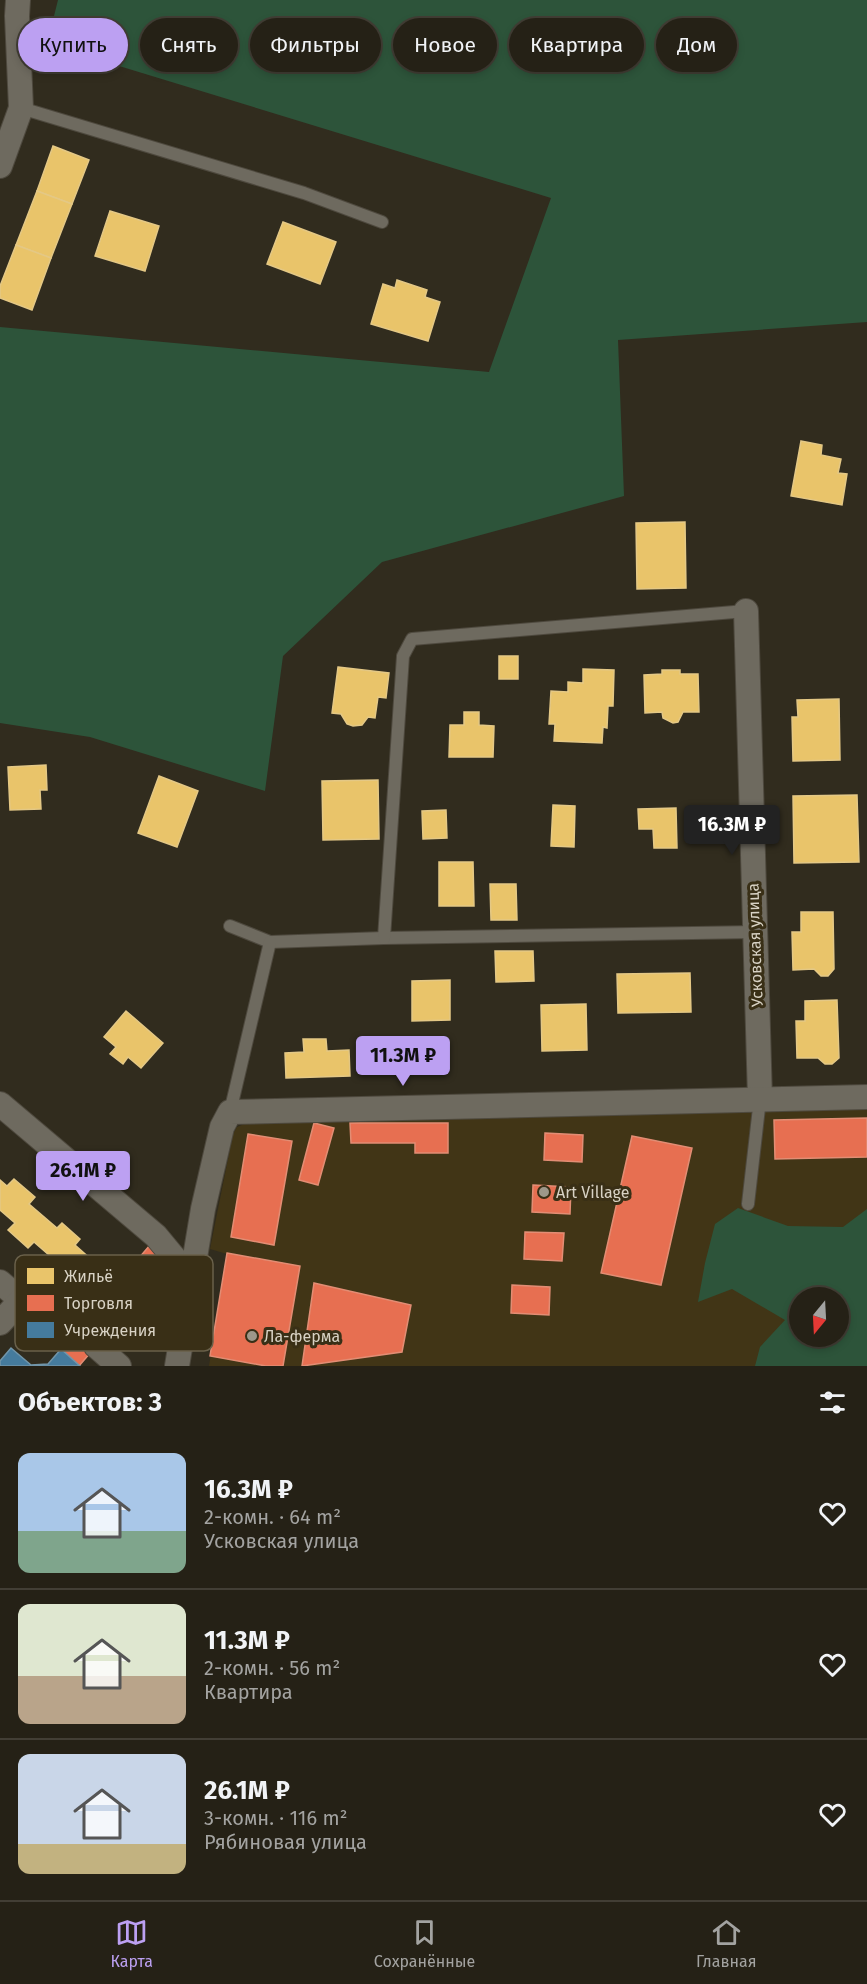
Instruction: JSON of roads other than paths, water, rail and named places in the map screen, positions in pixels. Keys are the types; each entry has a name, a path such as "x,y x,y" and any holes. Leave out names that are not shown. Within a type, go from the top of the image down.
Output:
{"street":[{"path":"0,166 21,108 12,10"},
{"name":"Усковская улица","path":"746,611 759,1099"},
{"path":"194,1255 222,1127 230,1112 867,1097"},
{"path":"0,1104 156,1236 172,1255"},
{"path":"0,1282 15,1295"},
{"path":"0,1323 15,1307"},
{"path":"102,1351 119,1366"},
{"path":"177,1366 179,1351"}],"lane":[{"path":"21,108 304,193 382,222"},
{"path":"384,938 404,656 412,639 746,611"},
{"path":"230,926 270,942 755,932"},
{"path":"230,1112 270,942"},
{"path":"748,1204 759,1099"}],"place":[{"name":"Art Village","path":"544,1192"},
{"name":"Ла-ферма","path":"252,1336"}]}
